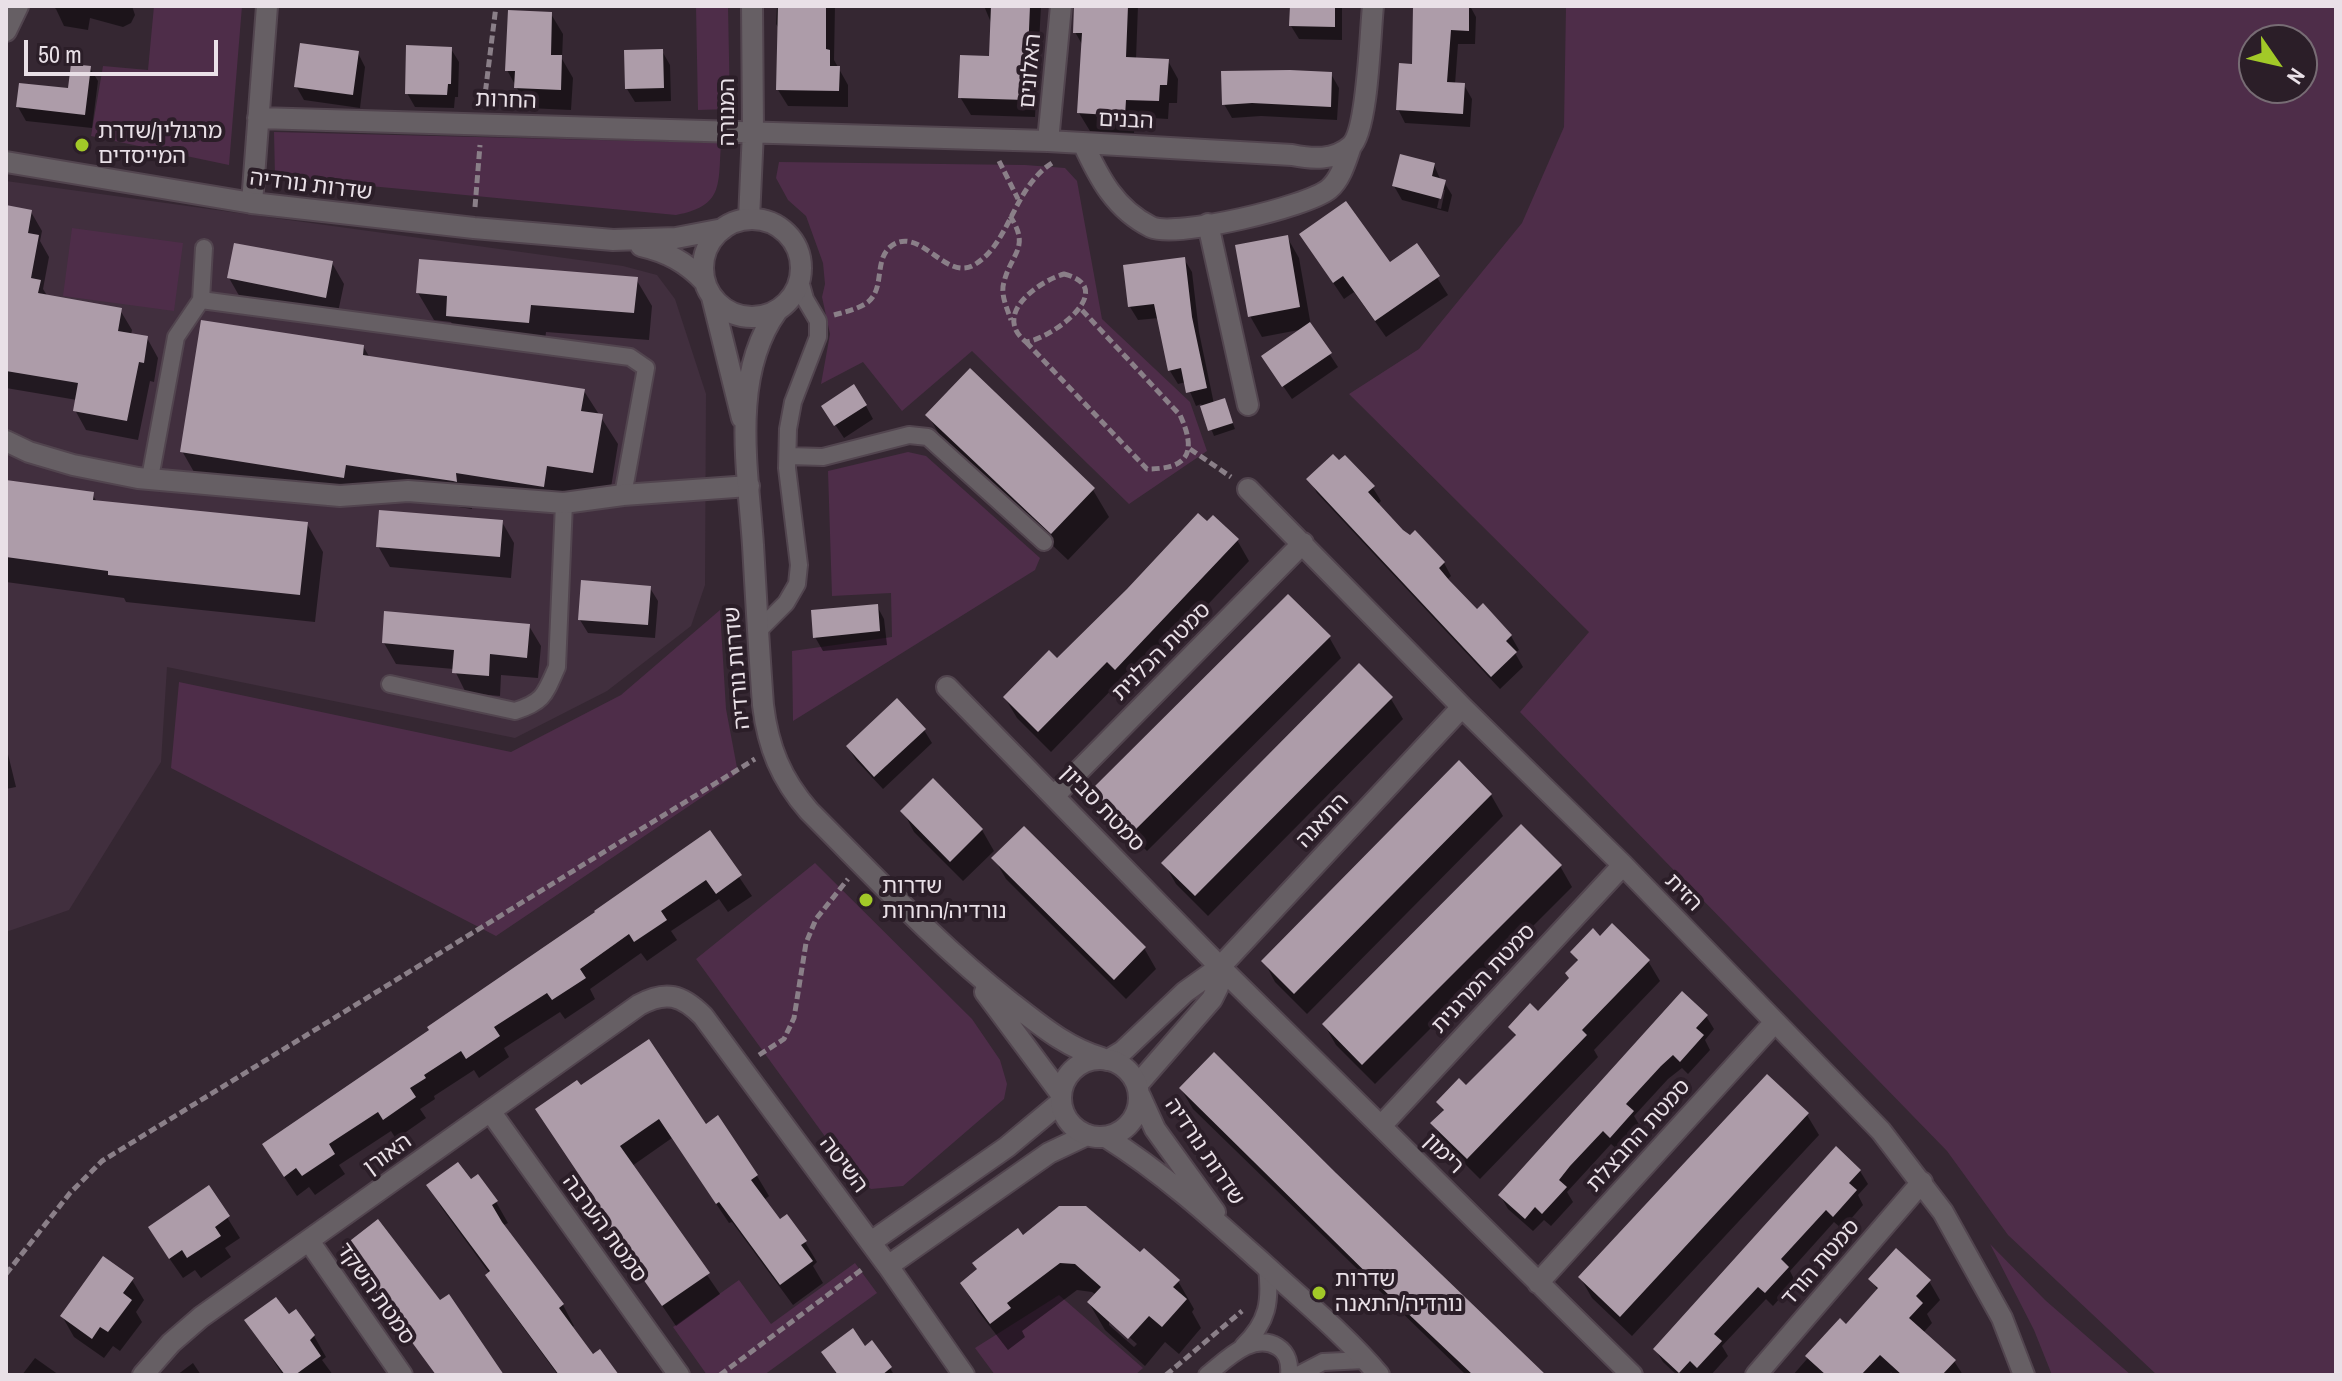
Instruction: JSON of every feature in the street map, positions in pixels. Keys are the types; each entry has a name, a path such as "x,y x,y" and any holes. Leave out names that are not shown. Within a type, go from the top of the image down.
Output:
{"street":[{"path":"6,31 18,6"},
{"path":"252,203 267,6"},
{"name":"המנורה","path":"749,219 753,131 752,6"},
{"name":"האלונים","path":"1048,141 1061,6"},
{"path":"1083,143 1100,179 1115,200 1155,228 1181,230 1293,207 1329,189 1340,174 1363,112 1373,6"},
{"name":"החרות","path":"258,118 753,131"},
{"name":"הבנים","path":"753,131 1048,141 1292,155 1320,160 1351,146"},
{"name":"שדרות נורדיה","path":"6,162 252,203 416,222 613,240 676,238 723,229"},
{"path":"749,219 779,227 791,237 801,266 800,281 793,295 777,311 755,318 738,316 724,309 708,289 703,266 713,239 723,229 749,219"},
{"path":"1208,224 1248,405"},
{"name":"שדרות נורדיה","path":"613,240 674,256 692,269 708,289 746,433"},
{"name":"שדרות נורדיה","path":"777,311 762,336 754,363 746,433 763,705 771,750 791,791 965,966 1056,1038 1105,1059"},
{"path":"6,441 29,452 73,465 150,478 340,496 408,491 564,503 623,495 749,486"},
{"name":"הזית","path":"1248,489 1851,1097 1943,1212 1990,1296 2024,1375"},
{"name":"סמטת הכלנית","path":"1055,795 1303,543"},
{"name":"סמטת סביון","path":"947,687 1220,967"},
{"name":"התאנה","path":"1105,1059 1123,1051 1201,979 1220,967 1462,707"},
{"name":"סמטת המרגנית","path":"1381,1126 1623,865"},
{"name":"שדרות נורדיה","path":"965,966 1061,1098"},
{"name":"התאנה","path":"1139,1090 1212,999 1218,987 1220,967"},
{"name":"רימון","path":"1220,967 1632,1375"},
{"name":"האורן","path":"143,1375 171,1343 201,1317 639,1005 656,996 673,996"},
{"name":"השיטה","path":"673,996 691,1004 703,1016 880,1255 964,1375"},
{"name":"סמטת החבצלת","path":"1538,1283 1775,1022"},
{"path":"880,1255 1049,1153 1096,1136 1118,1133 1135,1117 1139,1090 1125,1066 1105,1059 1079,1065 1064,1083 1061,1098 1065,1116 1072,1126 1096,1136"},
{"name":"שדרות נורדיה","path":"1139,1090 1155,1129 1232,1235 1268,1278 1372,1368"},
{"path":"880,1255 1061,1098"},
{"name":"סמטת הערבה","path":"490,1111 679,1375"},
{"name":"שדרות נורדיה","path":"1096,1136 1142,1162 1232,1235"},
{"name":"סמטת הורד","path":"1756,1375 1922,1182"},
{"name":"סמטת השקד","path":"309,1241 402,1375"}],"lane":[{"path":"150,478 176,337 201,300 204,248"},
{"path":"758,631 786,603 797,584 799,565 788,456 793,402 818,337 818,321 805,299 800,281"},
{"path":"201,300 630,357 646,368 623,495"},
{"path":"788,456 823,457 909,435 928,437 1044,542"},
{"path":"390,684 515,711 535,704 548,688 557,667 564,503"},
{"path":"1207,1375 1258,1331 1264,1319 1268,1278"},
{"path":"1238,1350 1262,1342 1274,1344 1283,1350 1289,1375"},
{"path":"1298,1375 1323,1362 1372,1368"}],"path":[{"path":"988,139 1018,200"},
{"path":"818,321 866,304 875,294 883,255 893,245 904,241 914,243 955,268 973,266 996,244 1018,200 1039,171 1083,143"},
{"path":"1010,216 1021,238 1019,252 1002,284 1017,334 1147,469 1169,469 1182,461 1190,449 1189,435 1180,415 1081,309"},
{"path":"1012,325 1014,311 1053,277 1064,274 1077,277 1085,287 1087,297 1081,309 1046,335 1026,342"},
{"path":"1190,449 1248,489"},
{"path":"6,1274 70,1193 102,1161 771,750"},
{"path":"740,1066 784,1039 794,1018 806,943 816,919 861,863"},
{"path":"720,1375 880,1255"},
{"path":"1166,1375 1268,1278"}],"shaded area":[{"path":"154,6 242,6 229,165 91,136 103,66 148,70"},
{"path":"696,6 728,6 730,109 698,110"},
{"path":"1566,6 2336,6 2336,1375 2157,1375 2008,1235 1947,1151 1520,712 1589,632 1349,394 1419,349 1522,223 1564,127"},
{"path":"274,132 721,143 718,182 711,199 703,206 676,215 275,177"},
{"path":"779,162 1065,168 1077,181 1102,319 1190,402 1207,451 1129,504 972,351 902,411 863,362 821,384 830,334 822,297 825,284 823,263 806,216 788,200 776,178"},
{"path":"6,181 623,266 657,275 675,299 706,394 705,585 691,626 607,691 515,738 167,667 161,762 69,910 6,932"},
{"path":"72,228 183,243 174,311 63,296"},
{"path":"908,452 926,456 1040,558 1035,570 793,721 792,651 892,637 891,593 832,596 828,471"},
{"path":"720,610 726,709 738,773 496,936 171,768 179,682 511,752 621,695"},
{"path":"815,863 972,1019 1000,1060 1007,1084 1004,1099 903,1186 871,1189 853,1175 696,959"},
{"path":"1990,1244 2045,1300 2131,1375 2052,1375 2034,1330"},
{"path":"855,1263 877,1293 764,1375 707,1375 673,1327 739,1280 771,1324"},
{"path":"1059,1295 1143,1368 1135,1375 995,1375 975,1348"}],"building":[{"path":"778,6 826,6 826,49 830,50 830,66 840,66 839,91 776,90"},
{"path":"991,6 1030,6 1026,100 958,98 960,55 989,56"},
{"path":"1074,6 1128,6 1126,57 1169,59 1167,85 1160,85 1159,101 1126,100 1125,116 1077,113 1082,33 1073,33"},
{"path":"1290,6 1335,6 1335,27 1289,26"},
{"path":"1413,6 1469,6 1469,31 1451,30 1447,82 1465,83 1463,114 1396,110 1399,63 1412,64"},
{"path":"508,10 552,12 551,55 562,55 561,90 514,88 515,71 505,71"},
{"path":"300,43 359,51 353,95 294,87"},
{"path":"406,45 452,47 451,84 448,84 447,95 405,94"},
{"path":"663,49 664,88 625,89 624,50"},
{"path":"71,64 91,66 85,115 16,107 19,83 68,88"},
{"path":"1221,71 1332,72 1331,107 1252,103 1222,105"},
{"path":"1400,154 1435,163 1432,176 1446,180 1441,199 1392,186"},
{"path":"1346,201 1390,262 1417,243 1440,276 1375,321 1343,276 1333,283 1299,234"},
{"path":"6,205 32,210 28,233 39,235 31,278 41,280 38,293 122,308 118,331 148,336 144,363 139,362 127,421 73,411 78,383 6,371"},
{"path":"1288,235 1300,307 1248,317 1235,245"},
{"path":"234,243 333,261 326,298 227,278"},
{"path":"1185,257 1192,317 1207,388 1186,393 1181,368 1168,371 1154,304 1128,307 1123,265"},
{"path":"419,259 638,277 634,313 531,305 529,323 446,316 447,296 416,293"},
{"path":"201,320 364,345 363,355 585,389 581,411 603,414 593,473 547,466 544,487 456,473 457,482 346,465 344,478 180,452"},
{"path":"1310,322 1332,353 1282,387 1261,356"},
{"path":"970,368 1095,488 1051,534 925,415"},
{"path":"854,384 867,405 834,426 821,406"},
{"path":"1225,398 1233,423 1208,431 1200,406"},
{"path":"1333,454 1339,460 1345,455 1375,486 1368,492 1403,530 1410,535 1415,530 1445,562 1439,568 1449,580 1477,609 1483,603 1512,635 1506,641 1517,652 1491,677 1306,479"},
{"path":"6,480 94,492 93,500 308,522 300,595 108,575 108,571 6,557"},
{"path":"379,510 503,520 500,557 376,547"},
{"path":"1198,513 1207,521 1213,515 1239,539 1115,670 1107,662 1038,732 1003,697 1049,650 1057,658"},
{"path":"581,580 651,586 648,625 578,620"},
{"path":"1288,594 1331,636 1134,831 1091,790"},
{"path":"878,604 880,631 813,638 811,610"},
{"path":"384,611 530,624 527,658 490,654 489,676 452,673 454,650 382,643"},
{"path":"1359,663 1393,697 1195,896 1161,863"},
{"path":"897,698 926,729 874,777 846,746"},
{"path":"1459,760 1492,794 1294,994 1261,961"},
{"path":"933,778 983,829 950,862 900,811"},
{"path":"1521,824 1562,865 1362,1065 1322,1024"},
{"path":"1024,826 1146,947 1114,980 991,858"},
{"path":"710,830 742,875 716,894 706,880 661,911 667,920 634,942 629,934 580,969 586,978 552,1000 547,993 494,1027 500,1036 466,1059 461,1051 424,1075 426,1078 410,1088 416,1097 383,1120 378,1112 329,1144 335,1154 302,1176 296,1168 284,1177 262,1144 429,1030 427,1027"},
{"path":"1612,923 1650,960 1582,1030 1587,1035 1467,1159 1430,1123 1444,1110 1436,1102 1459,1078 1466,1085 1516,1035 1508,1027 1530,1003 1538,1011 1569,978 1565,973 1578,960 1570,952 1593,928 1600,936"},
{"path":"1682,991 1708,1015 1696,1028 1704,1035 1680,1062 1673,1055 1661,1066 1626,1104 1634,1111 1610,1138 1603,1131 1559,1180 1567,1187 1542,1214 1535,1207 1525,1219 1498,1195"},
{"path":"649,1039 706,1124 718,1115 758,1175 751,1180 780,1219 787,1214 807,1241 801,1245 813,1261 780,1285 719,1202 716,1204 659,1119 620,1146 710,1273 662,1306 586,1198 592,1194 535,1109 577,1080 581,1085"},
{"path":"1214,1052 1546,1375 1473,1375 1399,1305 1179,1088"},
{"path":"1767,1074 1809,1113 1620,1317 1578,1277"},
{"path":"1836,1146 1861,1170 1849,1183 1857,1190 1833,1217 1826,1210 1781,1259 1789,1267 1765,1293 1758,1287 1714,1334 1722,1341 1697,1368 1690,1361 1679,1373 1653,1349"},
{"path":"458,1162 471,1179 478,1174 498,1201 492,1205 502,1222 564,1304 559,1308 593,1354 600,1349 619,1375 559,1375 485,1275 490,1271 426,1185"},
{"path":"209,1185 230,1216 215,1227 221,1236 187,1258 182,1250 169,1259 148,1227"},
{"path":"1059,1206 1086,1206 1140,1252 1144,1248 1180,1280 1173,1287 1187,1299 1162,1327 1149,1316 1128,1339 1087,1302 1101,1287 1075,1264 1060,1263 1007,1303 1011,1308 990,1324 960,1283 977,1269 972,1263 1018,1228 1023,1235"},
{"path":"378,1219 440,1300 449,1294 504,1375 436,1375 342,1247"},
{"path":"1896,1248 1931,1280 1916,1296 1923,1303 1909,1318 1956,1360 1942,1375 1902,1375 1880,1355 1861,1375 1826,1375 1805,1356 1840,1318 1846,1324 1878,1288 1868,1279"},
{"path":"103,1256 134,1278 123,1293 132,1300 108,1332 100,1327 92,1339 60,1316"},
{"path":"276,1297 289,1314 296,1309 315,1335 310,1340 321,1356 295,1375 285,1375 244,1320"},
{"path":"853,1328 865,1346 872,1340 892,1367 882,1375 838,1375 821,1352"}],"place":[{"name":"מרגולין/שדרת המייסדים","path":"82,145"},
{"name":"שדרות נורדיה/החרות","path":"866,900"},
{"name":"שדרות נורדיה/התאנה","path":"1319,1293"}]}
